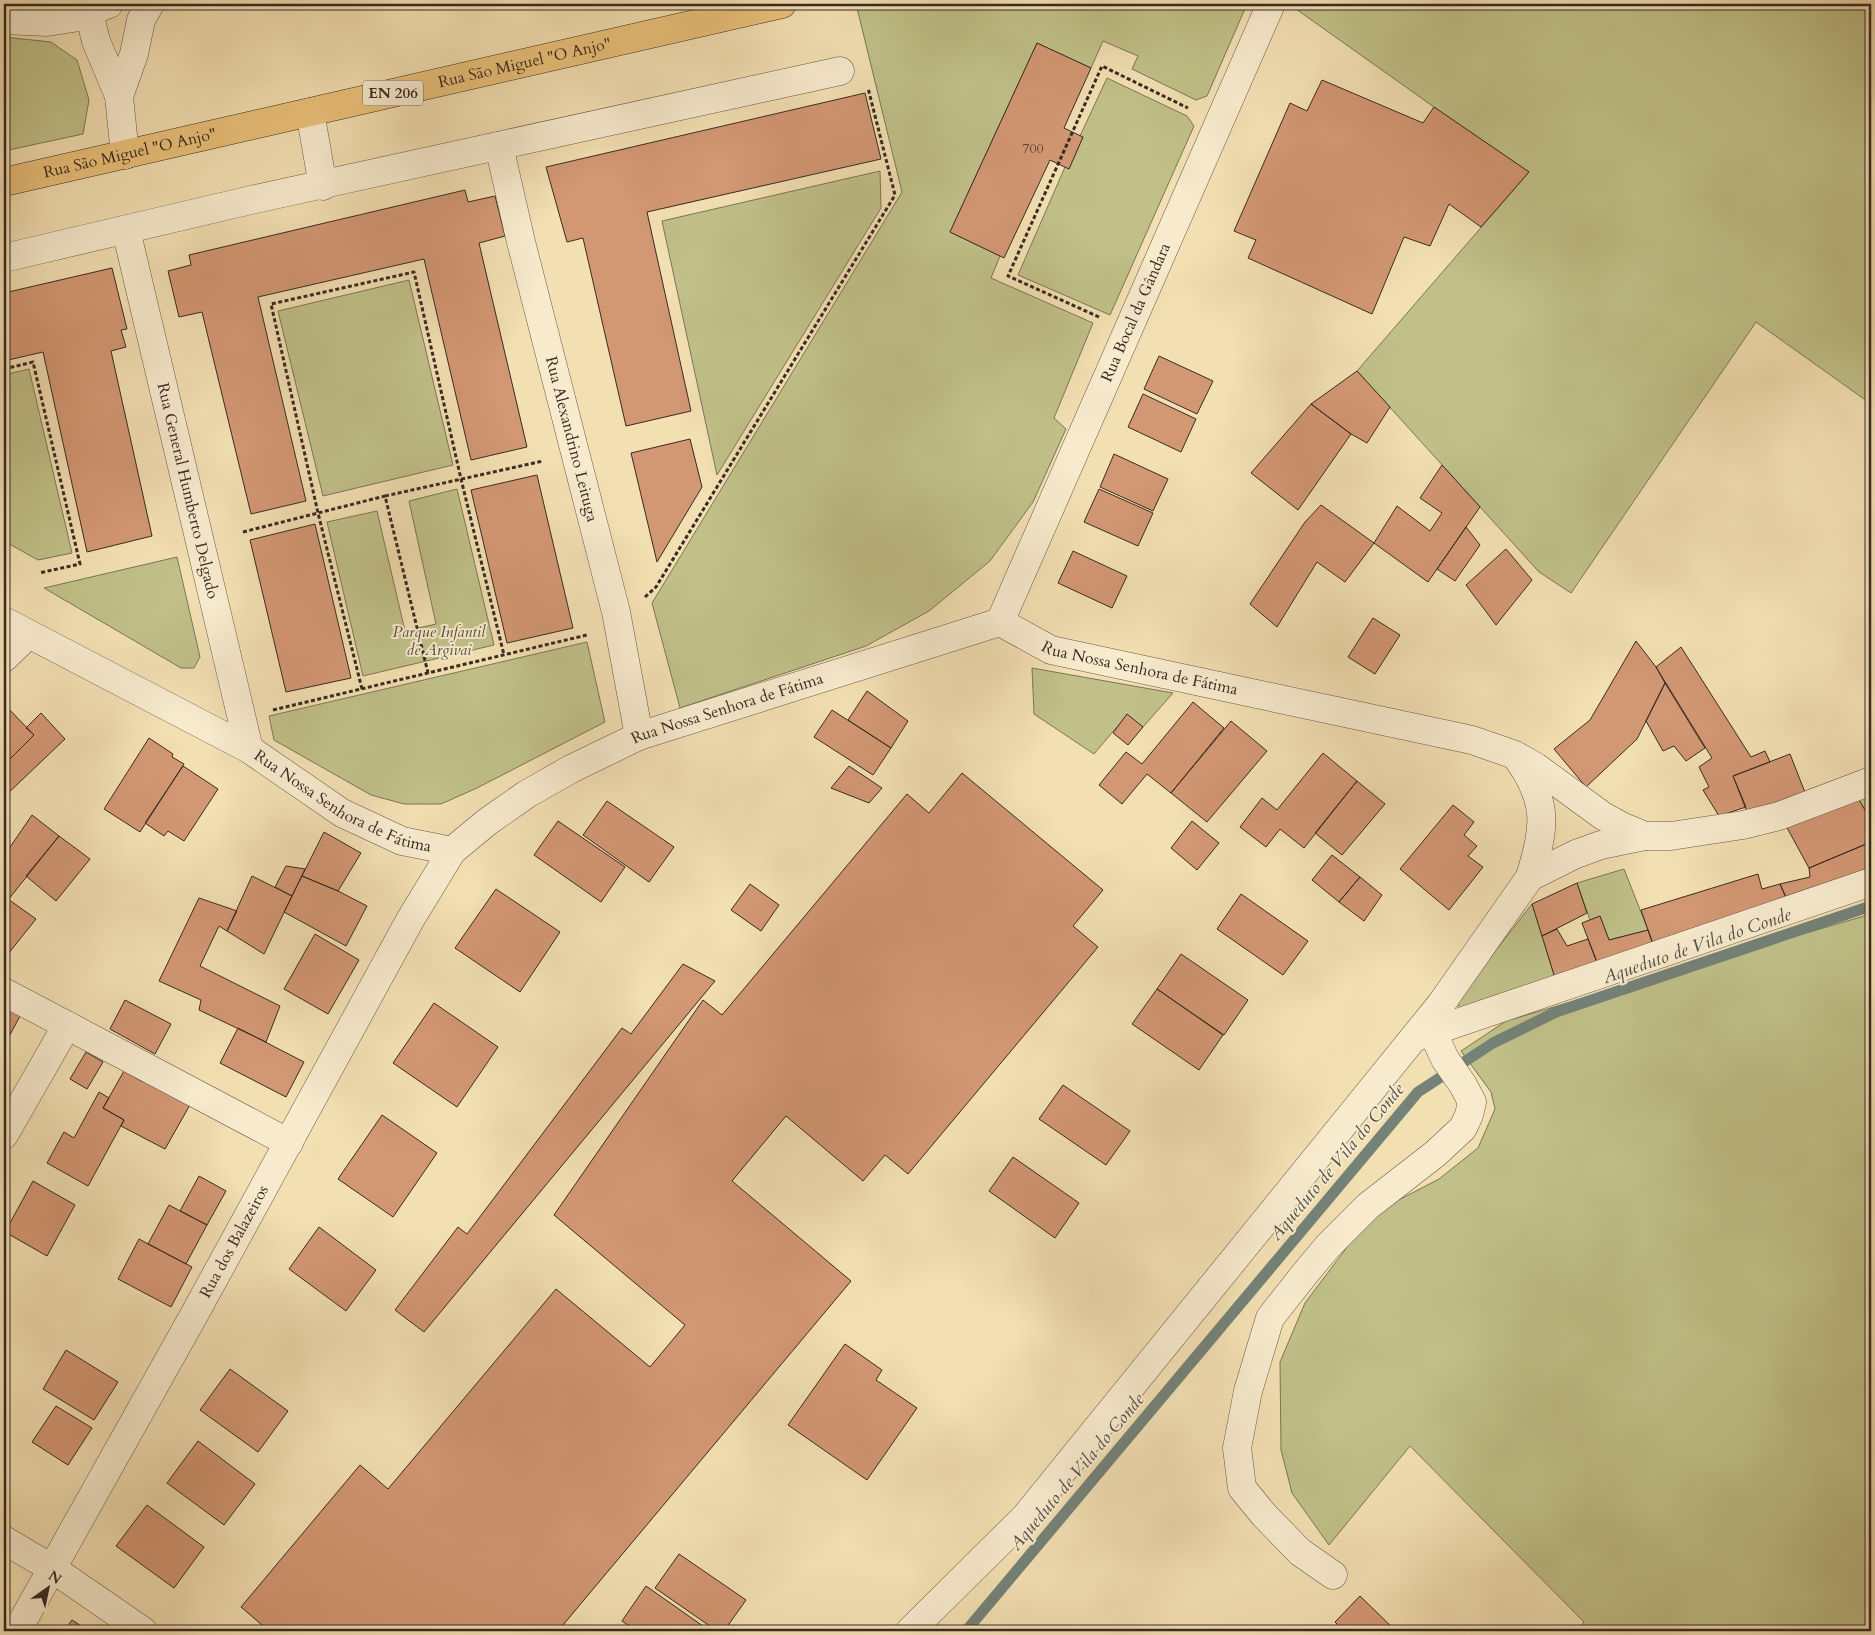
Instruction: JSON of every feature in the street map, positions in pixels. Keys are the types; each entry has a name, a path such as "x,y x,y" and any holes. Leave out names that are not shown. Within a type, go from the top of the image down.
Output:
{"main road":[{"name":"Rua São Miguel \"O Anjo\"","path":"4,182 782,4"}],"street":[{"path":"96,41 103,17 116,4"},
{"path":"119,96 134,54 141,20 150,4"},
{"name":"Rua Bocal da Gândara","path":"1000,622 1271,4"},
{"path":"4,20 47,22 73,18 95,6 96,41 119,96 125,155"},
{"path":"4,258 251,200 323,186 840,71"},
{"path":"310,112 323,186"},
{"name":"Rua Alexandrino Leituga","path":"499,146 521,242 616,612 639,736"},
{"name":"Rua General Humberto Delgado","path":"126,230 249,749"},
{"name":"Rua Nossa Senhora de Fátima","path":"4,621 249,749 342,813 402,841 452,851 487,822 527,794 571,769 639,736 1000,622 1050,650 1472,740 1515,755 1536,766 1603,816 1645,836"},
{"path":"4,658 28,635"},
{"path":"910,1631 1026,1516 1423,1034 1441,1004 1530,877 1538,850 1542,824 1539,798 1531,778 1515,755"},
{"path":"1530,877 1576,854 1601,845 1645,836 1671,836 1743,825 1779,816 1871,781"},
{"name":"Rua dos Balazeiros","path":"17,1631 289,1143 410,920 452,851"},
{"path":"1423,1034 1871,882"},
{"path":"4,992 289,1143"},
{"path":"4,1135 67,1025"},
{"path":"1333,1575 1300,1552 1264,1515 1242,1488 1238,1448 1248,1391 1270,1318 1334,1239 1368,1206 1435,1154 1463,1128 1469,1115 1472,1102 1463,1085 1445,1059 1423,1034"},
{"path":"4,1540 53,1569 143,1631"}],"path":[{"path":"638,602 656,586 895,195 863,66 840,71"},
{"path":"1096,325 1099,317 1008,276 1102,66 1188,108"},
{"path":"362,689 318,513 270,304 414,272 461,479 504,655"},
{"path":"4,369 33,362 80,564 39,573"},
{"path":"243,532 385,496 543,461"},
{"path":"385,496 428,673"},
{"path":"267,712 586,636 592,629"}],"green space":[{"path":"877,4 1247,4 1207,96 1196,100 1132,69 1138,56 1103,41 1091,68 1037,43 950,232 1000,256 991,278 1093,323 1054,418 1066,429 1033,502 990,561 929,611 866,646 680,708 652,603 902,192 857,8"},
{"path":"1299,4 1871,4 1871,404 1756,322 1571,593 1539,572 1357,371 1529,172 1296,9"},
{"path":"4,37 51,42 77,60 89,100 83,134 4,151"},
{"path":"1107,78 1187,116 1194,126 1110,315 1018,275 1065,167 1069,168 1083,137 1080,136"},
{"path":"880,171 881,208 717,475 662,221"},
{"path":"409,280 453,465 323,496 278,311"},
{"path":"29,369 72,553 38,560 4,541 4,375"},
{"name":"Parque Infantil de Argivai","path":"457,489 494,645 363,676 327,522 377,511 405,631 436,624 409,501"},
{"path":"177,557 200,657 194,668 181,668 44,588"},
{"path":"587,642 605,722 477,788 441,804 404,804 371,795 274,740 269,716"},
{"path":"1032,668 1173,693 1143,727 1127,715 1094,754 1034,714"},
{"path":"1871,795 1871,820 1859,800"},
{"path":"1624,869 1648,930 1609,940 1600,916 1590,920 1577,883"},
{"path":"1532,904 1555,978 1462,1009 1456,1003 1464,991"},
{"path":"1871,914 1871,1631 1577,1631 1584,1622 1410,1446 1329,1545 1292,1493 1281,1450 1280,1362 1305,1303 1354,1238 1387,1206 1439,1179 1478,1148 1495,1109 1491,1092 1461,1051 1506,1021"}],"building":[{"path":"1037,43 1091,68 1064,128 1083,137 1069,169 1050,160 1004,258 950,232"},
{"path":"1322,80 1423,123 1434,107 1529,172 1481,227 1449,204 1430,246 1404,237 1372,314 1248,258 1256,240 1234,231 1290,103 1307,111"},
{"path":"865,93 881,159 647,212 691,411 626,426 583,238 567,242 546,167"},
{"path":"465,190 468,202 495,196 505,236 479,243 527,447 471,460 424,259 258,297 306,501 251,514 202,312 179,317 168,271 191,265 189,255"},
{"path":"112,268 127,329 121,330 126,347 111,351 152,536 87,552 43,352 4,361 4,293"},
{"path":"1159,356 1213,381 1197,414 1144,389"},
{"path":"1357,371 1390,407 1367,443 1351,434 1311,404"},
{"path":"1143,394 1196,419 1181,452 1128,427"},
{"path":"1311,404 1351,434 1298,510 1251,473"},
{"path":"690,439 702,487 657,562 631,453"},
{"path":"1114,454 1168,479 1153,511 1100,487"},
{"path":"1442,465 1480,507 1428,582 1374,543 1397,506 1430,531 1442,513 1420,498"},
{"path":"537,475 573,628 507,643 471,490"},
{"path":"1099,489 1153,513 1138,546 1084,522"},
{"path":"1321,505 1374,543 1345,582 1317,562 1277,627 1250,604 1305,522"},
{"path":"315,524 351,678 286,692 250,540"},
{"path":"1466,527 1480,545 1455,581 1437,569"},
{"path":"1506,549 1532,580 1496,625 1466,585"},
{"path":"1073,551 1127,576 1112,608 1058,583"},
{"path":"1373,618 1400,635 1375,674 1348,657"},
{"path":"1636,641 1656,667 1665,683 1637,739 1586,787 1554,749 1590,720"},
{"path":"1681,647 1751,757 1765,751 1770,762 1733,776 1746,807 1719,816 1703,790 1709,787 1699,767 1712,758 1656,667"},
{"path":"1665,683 1705,748 1686,761 1674,746 1663,751 1646,721"},
{"path":"867,691 908,721 891,748 848,720"},
{"path":"1193,702 1224,728 1171,793 1147,774 1122,804 1099,785 1126,752 1142,764"},
{"path":"4,704 34,735 4,765"},
{"path":"832,710 891,748 873,775 814,737"},
{"path":"41,713 65,739 4,797 4,765 34,735 26,728"},
{"path":"1127,714 1143,727 1128,745 1113,733"},
{"path":"1231,721 1267,751 1207,822 1171,793"},
{"path":"149,738 173,754 172,757 184,764 140,832 104,809"},
{"path":"1323,753 1357,781 1304,848 1280,829 1266,847 1240,827 1262,798 1277,810"},
{"path":"1790,754 1806,795 1749,817 1733,776"},
{"path":"183,766 218,789 184,841 168,831 164,836 145,823"},
{"path":"849,766 882,788 869,803 831,788"},
{"path":"962,773 1103,890 1073,926 1098,947 908,1174 885,1155 863,1181 786,1116 732,1181 851,1281 558,1631 269,1631 241,1607 360,1465 388,1489 556,1289 650,1367 685,1325 554,1215 703,1000 722,1015 907,794 929,813"},
{"path":"1357,781 1385,804 1342,855 1315,833"},
{"path":"1859,800 1871,820 1871,842 1809,868 1785,824"},
{"path":"607,801 674,847 649,882 583,835"},
{"path":"1453,805 1474,822 1464,835 1477,846 1468,856 1483,867 1449,910 1400,869"},
{"path":"32,815 59,836 4,905 4,856"},
{"path":"558,821 625,867 601,902 534,855"},
{"path":"1192,821 1219,843 1197,870 1171,848"},
{"path":"324,832 361,853 338,891 302,876"},
{"path":"59,836 90,859 56,901 26,876"},
{"path":"1871,842 1871,873 1788,902 1780,884 1810,877 1809,868"},
{"path":"1332,855 1360,877 1339,902 1312,880"},
{"path":"286,866 305,869 292,896 275,887"},
{"path":"1758,874 1762,889 1780,884 1788,902 1654,947 1641,910"},
{"path":"252,876 292,896 264,954 227,931"},
{"path":"302,876 367,906 346,946 284,912"},
{"path":"1360,877 1382,895 1364,921 1339,902"},
{"path":"1577,883 1587,913 1542,936 1532,904"},
{"path":"750,884 779,905 761,931 731,910"},
{"path":"496,889 560,932 520,992 455,948"},
{"path":"1241,894 1308,941 1283,975 1217,929"},
{"path":"199,898 237,911 227,931 219,926 200,966 280,1006 266,1042 199,1010 201,1000 159,981"},
{"path":"8,899 36,919 4,959 4,905"},
{"path":"1600,916 1609,940 1648,930 1654,947 1598,965 1582,923"},
{"path":"1557,929 1567,946 1588,939 1598,965 1555,978 1542,936"},
{"path":"315,934 359,960 328,1014 284,989"},
{"path":"1181,954 1248,1000 1224,1035 1157,989"},
{"path":"683,964 715,981 424,1332 395,1310 458,1227 467,1234 622,1028 631,1034"},
{"path":"1157,989 1223,1035 1199,1070 1132,1024"},
{"path":"125,1000 171,1024 155,1054 110,1029"},
{"path":"434,1003 498,1047 457,1107 393,1063"},
{"path":"4,1007 20,1016 4,1046"},
{"path":"238,1028 304,1062 286,1097 220,1063"},
{"path":"86,1052 103,1062 87,1089 70,1079"},
{"path":"124,1071 143,1082 147,1078 191,1103 165,1149 121,1126 124,1120 103,1108"},
{"path":"1063,1085 1130,1131 1106,1165 1039,1119"},
{"path":"99,1092 109,1098 103,1108 124,1120 88,1186 47,1163 64,1132 74,1138"},
{"path":"382,1115 437,1153 393,1217 338,1179"},
{"path":"1013,1157 1079,1203 1055,1238 989,1191"},
{"path":"199,1176 226,1191 207,1225 180,1211"},
{"path":"33,1181 75,1205 47,1256 5,1232"},
{"path":"169,1205 207,1225 186,1264 148,1244"},
{"path":"319,1227 376,1270 346,1311 289,1269"},
{"path":"139,1239 192,1267 171,1307 118,1279"},
{"path":"845,1344 882,1370 876,1380 917,1408 867,1480 788,1425"},
{"path":"66,1350 118,1382 94,1420 43,1389"},
{"path":"230,1369 288,1411 258,1452 200,1410"},
{"path":"56,1406 92,1428 68,1465 32,1442"},
{"path":"198,1441 255,1484 224,1525 167,1483"},
{"path":"147,1505 204,1547 174,1588 116,1546"},
{"path":"679,1554 746,1600 724,1631 717,1631 655,1588"},
{"path":"646,1586 710,1631 637,1631 622,1621"},
{"path":"1360,1596 1396,1631 1344,1631 1335,1622"},
{"path":"72,1620 89,1631 64,1631"}],"waterway":[{"name":"Aqueduto de Vila do Conde","path":"966,1631 1418,1092 1493,1043 1556,1012 1871,906"}]}
